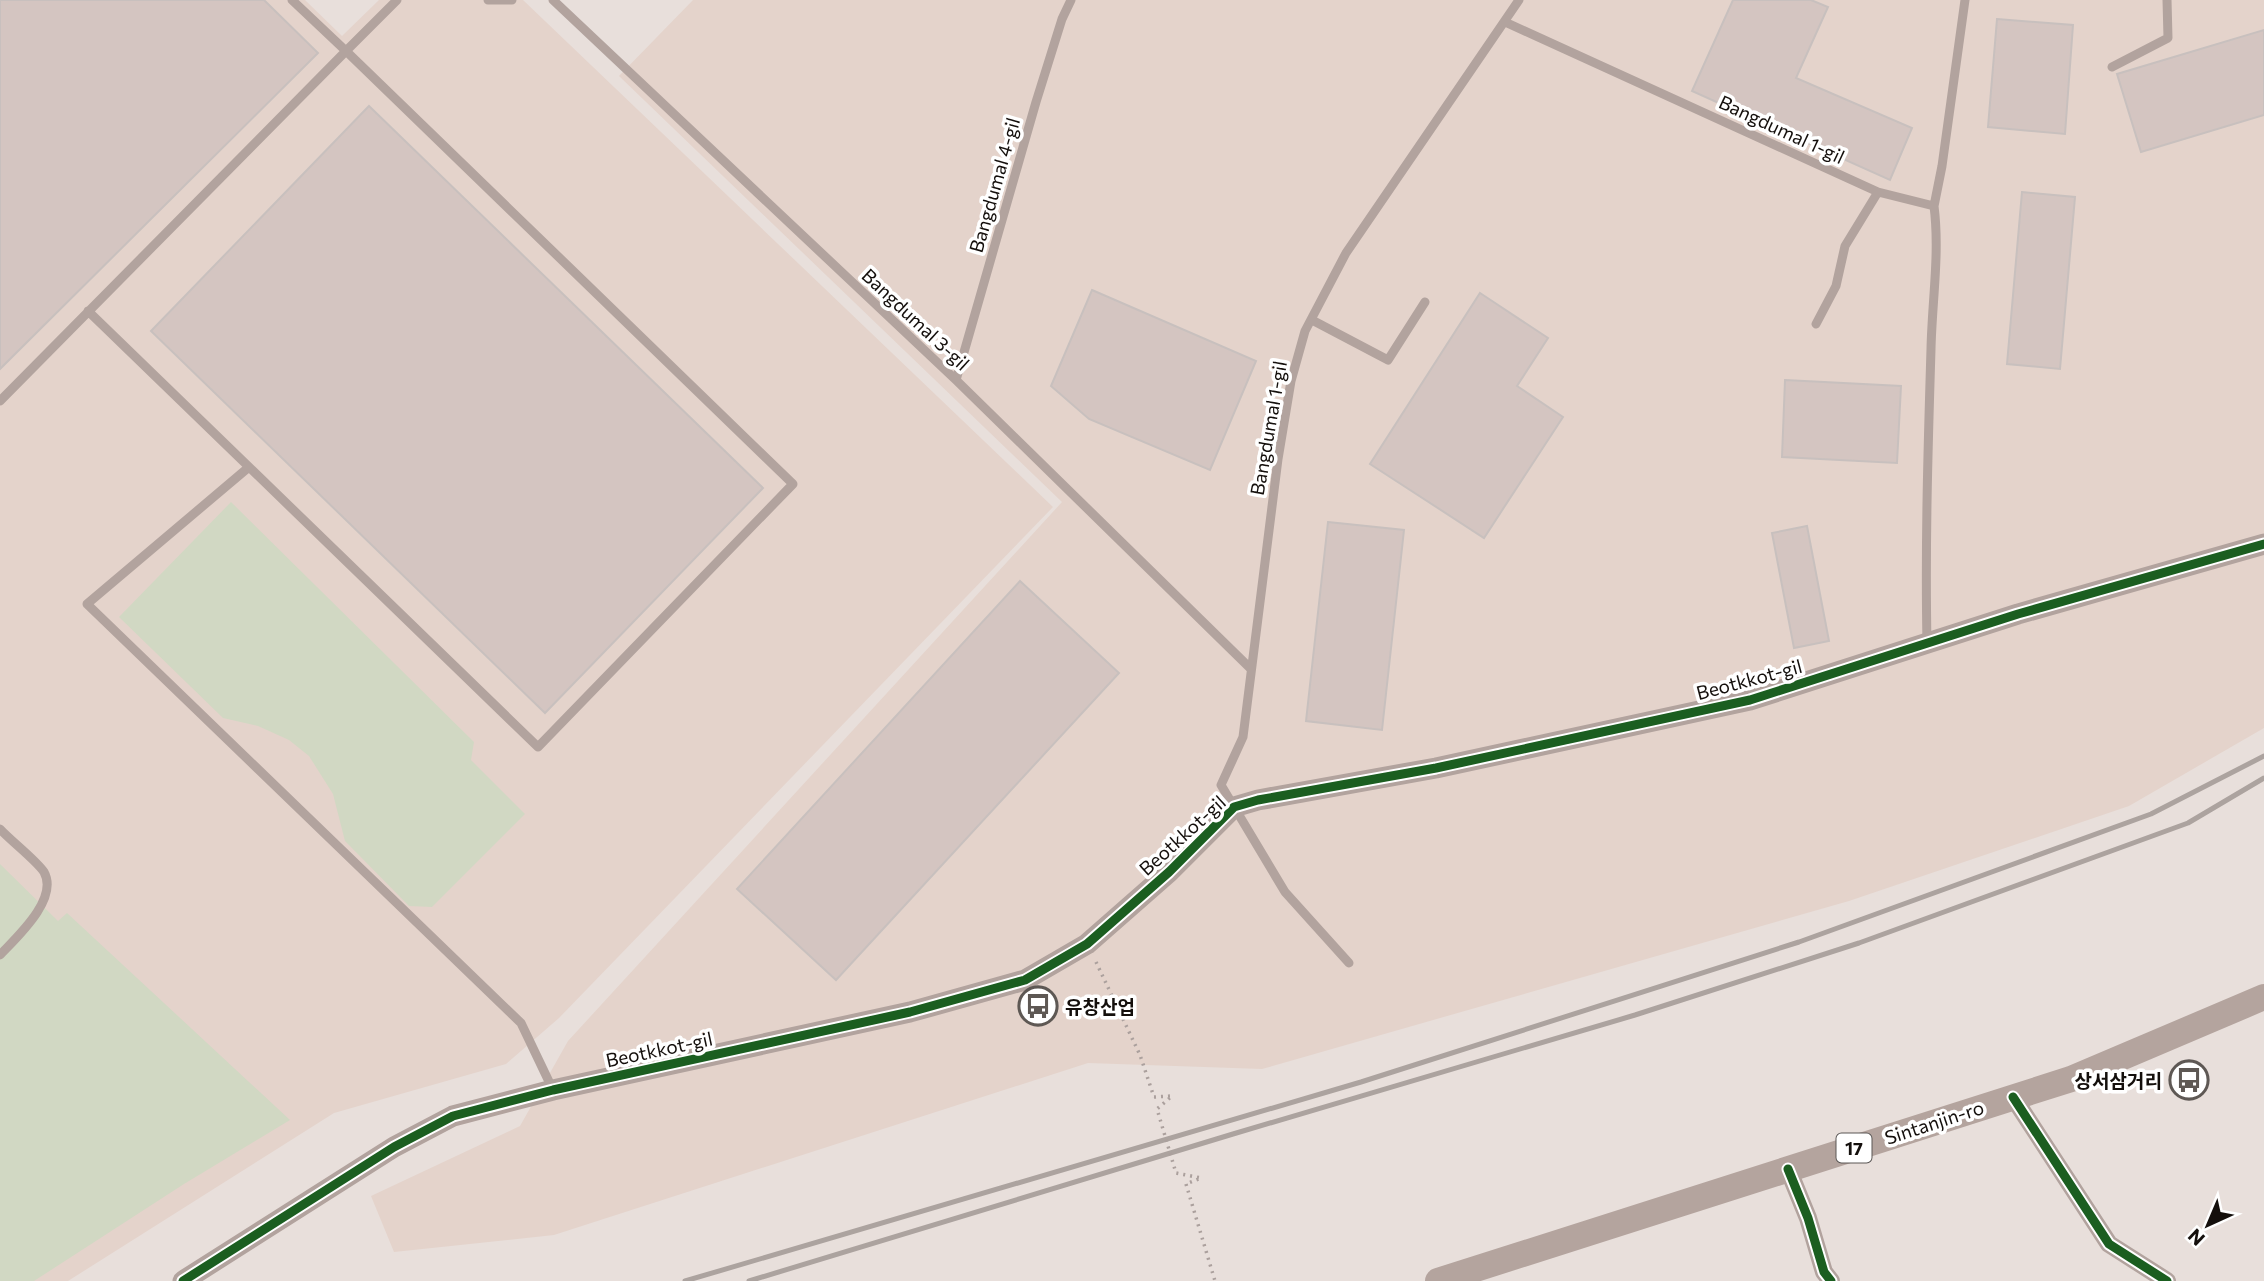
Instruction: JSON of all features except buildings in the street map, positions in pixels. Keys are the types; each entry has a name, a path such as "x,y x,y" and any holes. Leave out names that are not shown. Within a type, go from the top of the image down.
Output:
{"main road":[{"name":"Sintanjin-ro","path":"1438,1281 2071,1079 2264,997"}],"street":[{"name":"Beotkkot-gil","path":"183,1281 394,1147 453,1115 553,1090 910,1013 1025,980 1087,944 1169,872 1234,807 1258,800 1436,768 1750,700 2018,614 2264,544"},
{"path":"2013,1097 2109,1244 2167,1281"},
{"path":"1788,1169 1808,1218 1824,1272 1831,1281"}],"lane":[{"path":"88,312 538,747 793,484 292,0"},
{"path":"0,401 397,0"},
{"path":"488,0 512,0"},
{"name":"Bangdumal 3-gil","path":"553,0 956,380 1251,668"},
{"name":"Bangdumal 4-gil","path":"956,380 1036,102 1070,0"},
{"name":"Bangdumal 1-gil","path":"1234,807 1221,785 1243,737 1291,381 1306,331 1346,253 1519,0"},
{"path":"1927,643 1926,538 1932,299 1938,236 1934,206 1965,0"},
{"path":"2112,67 2168,38 2167,0"},
{"name":"Bangdumal 1-gil","path":"1505,22 1878,192 1934,206"},
{"path":"1816,324 1836,286 1845,246 1878,192"},
{"path":"1311,320 1388,360 1425,302"},
{"path":"249,467 87,604 521,1023 553,1090"},
{"path":"1234,807 1285,892 1349,963"},
{"path":"0,830 44,872 48,890 41,907 0,955"}],"path":[{"path":"1087,944 1140,1055 1154,1097 1172,1096 1157,1109 1176,1173 1201,1178 1186,1184 1215,1281"}],"shaded area":[{"path":"0,0 305,0 342,36 379,0 523,0 1053,507 559,1018 506,1064 334,1113 68,1281 0,1281"},
{"path":"693,0 2264,0 2264,728 2129,806 1849,901 1262,1069 1088,1063 554,1235 394,1252 371,1196 520,1126 568,1041 1062,502 619,76"}],"green space":[{"path":"231,502 474,742 471,760 525,814 432,907 409,906 345,841 333,794 309,756 289,740 258,726 223,718 119,617"},
{"path":"0,864 58,921 67,913 290,1120 184,1184 34,1281 0,1281"}],"railway":[{"path":"685,1281 1361,1082 1799,942 2151,814 2264,756"},
{"path":"749,1281 1635,1015 1859,943 2188,823 2264,778"}],"cycle path":[{"path":"183,1281 394,1147 453,1116 553,1090 910,1012 1025,980 1087,944 1169,872 1234,807 1258,800 1436,768 1750,700 2018,614 2264,544"},
{"path":"2013,1097 2109,1244 2167,1281"},
{"path":"1788,1169 1808,1218 1824,1272 1831,1281"}],"place":[{"name":"유창산업","path":"1038,1006"},
{"name":"상서삼거리","path":"2189,1080"}]}
